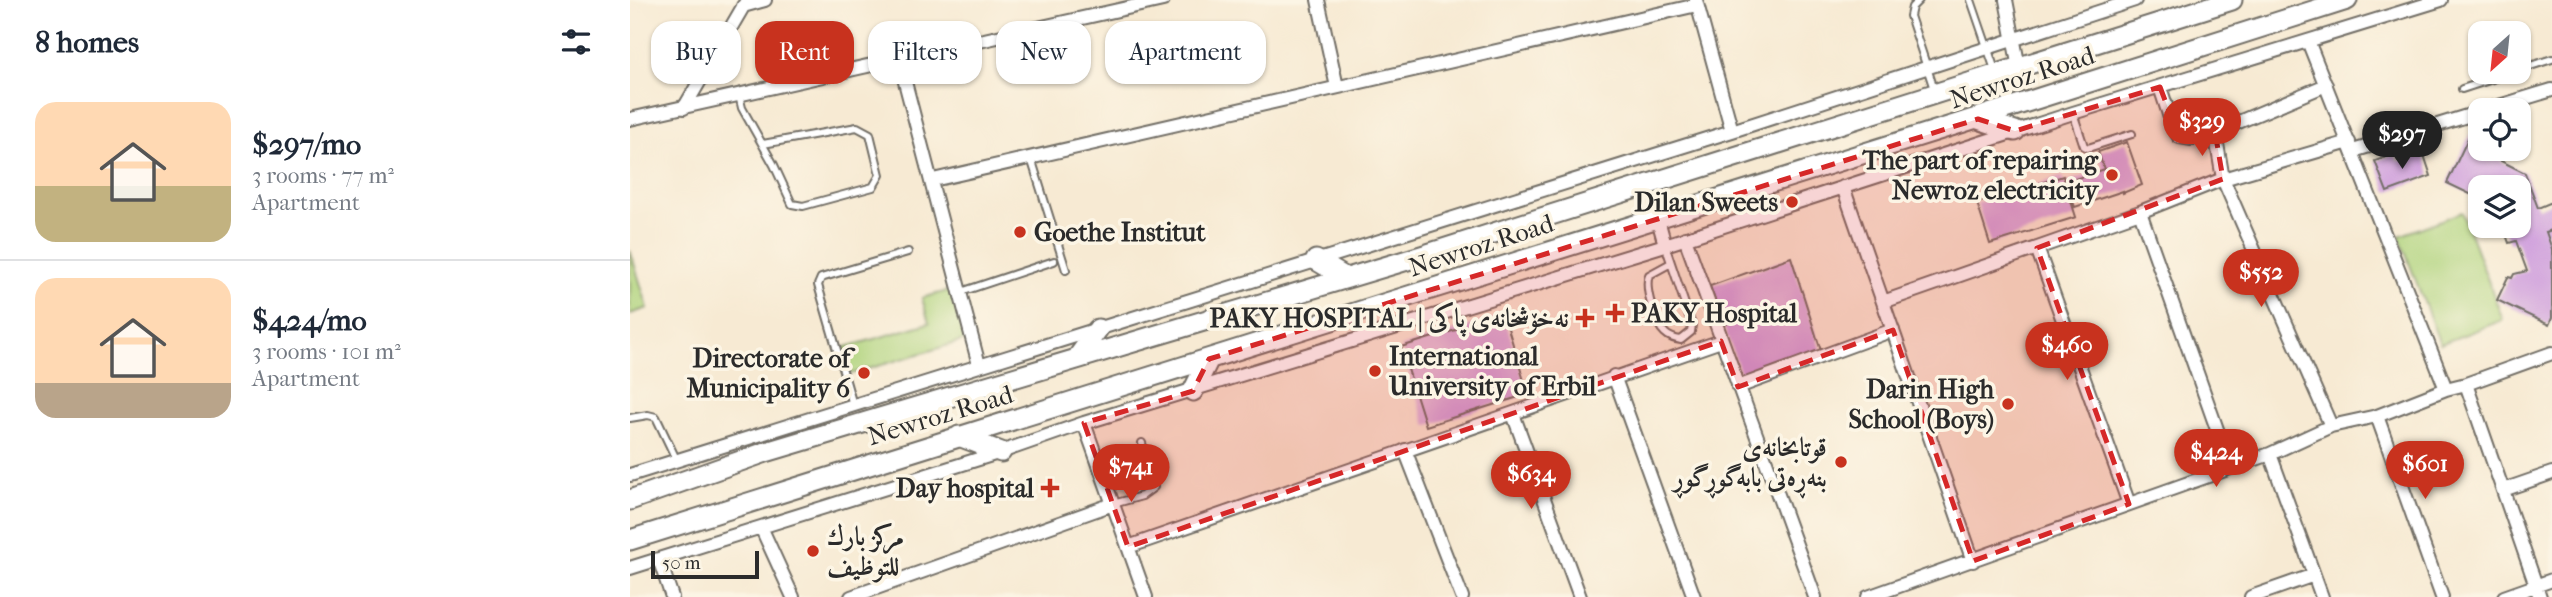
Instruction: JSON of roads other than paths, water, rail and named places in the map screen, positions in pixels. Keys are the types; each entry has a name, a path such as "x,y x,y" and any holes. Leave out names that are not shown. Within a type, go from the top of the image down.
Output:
{"main road":[{"name":"Newroz Road","path":"630,500 766,452 1447,248 2232,0"},
{"name":"Newroz Road","path":"630,540 1657,216 1978,119 2347,0"},
{"path":"1978,119 2015,131"},
{"path":"1447,248 1447,266 1458,280"},
{"path":"1421,256 1429,276 1427,290"},
{"path":"1316,260 1346,278"},
{"path":"1077,358 1098,329"},
{"path":"1193,391 1209,359"},
{"path":"959,436 1001,452"}],"street":[{"path":"684,108 745,3 765,0"},
{"path":"982,38 1115,5 1163,0"},
{"path":"1318,0 1337,87"},
{"path":"2006,0 2019,68"},
{"path":"630,475 1732,131 2135,0"},
{"path":"630,568 1001,452 1084,423 1685,238 2015,131 2441,0"},
{"path":"933,180 1696,2 1732,131"},
{"path":"2308,41 2446,388"},
{"path":"630,119 868,66"},
{"path":"906,84 979,365"},
{"path":"2160,87 2173,128 2179,137 2190,139 2215,132 2326,85"},
{"path":"2526,98 2552,90"},
{"path":"1883,302 2140,212 2223,179 2468,115"},
{"path":"2215,132 2223,179 2331,426"},
{"path":"1843,187 1973,561"},
{"path":"2140,212 2230,466"},
{"path":"1657,216 1665,244"},
{"path":"1685,238 1815,597"},
{"path":"2037,248 2129,504"},
{"path":"1738,387 1893,330"},
{"path":"1128,547 1721,341"},
{"path":"1868,597 1895,593 1973,561 2230,466 2270,454 2331,426 2377,416 2446,388 2466,384 2552,354"},
{"path":"1614,376 1694,597"},
{"path":"2466,384 2538,591"},
{"path":"1513,414 1580,597"},
{"path":"2377,416 2442,597"},
{"path":"1084,423 1146,597"},
{"path":"1405,450 1462,597"},
{"path":"2270,454 2322,597"},
{"path":"2503,490 2552,473"},
{"path":"851,597 1113,504"},
{"path":"761,527 793,597"},
{"path":"659,559 672,597"},
{"path":"2251,597 2314,575"},
{"path":"2504,597 2538,591 2552,580"}],"lane":[{"path":"1919,0 1912,7 1910,16 1935,94"},
{"path":"1971,0 1997,75"},
{"path":"2531,66 2552,60"},
{"path":"2462,89 2477,84"},
{"path":"739,95 743,108 795,206 873,187 880,174 870,134 857,127 763,144"},
{"path":"2073,113 2084,146 2088,148 2132,134"},
{"path":"1031,158 1066,270"},
{"path":"1665,244 1692,325 1691,332 1681,340 1672,338 1659,326 1647,288 1649,275 1671,263"},
{"path":"853,405 818,285 821,278 908,252"},
{"path":"961,292 1054,261"},
{"path":"630,418 648,415 656,417 677,461"},
{"path":"1113,504 1142,496 1154,487 1142,443"}],"place":[{"name":"The part of repairing Newroz electricity","path":"2112,175"},
{"name":"Dilan Sweets","path":"1792,202"},
{"name":"Goethe Institut","path":"1020,232"},
{"name":"PAKY Hospital","path":"1615,313"},
{"name":"PAKY HOSPITAL | نەخۆشخانەی پاکی","path":"1585,318"},
{"name":"International University of Erbil","path":"1375,371"},
{"name":"Directorate of Municipality 6","path":"864,373"},
{"name":"Darin High School (Boys)","path":"2008,404"},
{"name":"قوتابخانەی بنەڕەتی بابەگوڕگوڕ","path":"1841,462"},
{"name":"Day hospital","path":"1050,488"},
{"name":"مركز بارك للتوظيف","path":"813,551"}]}
